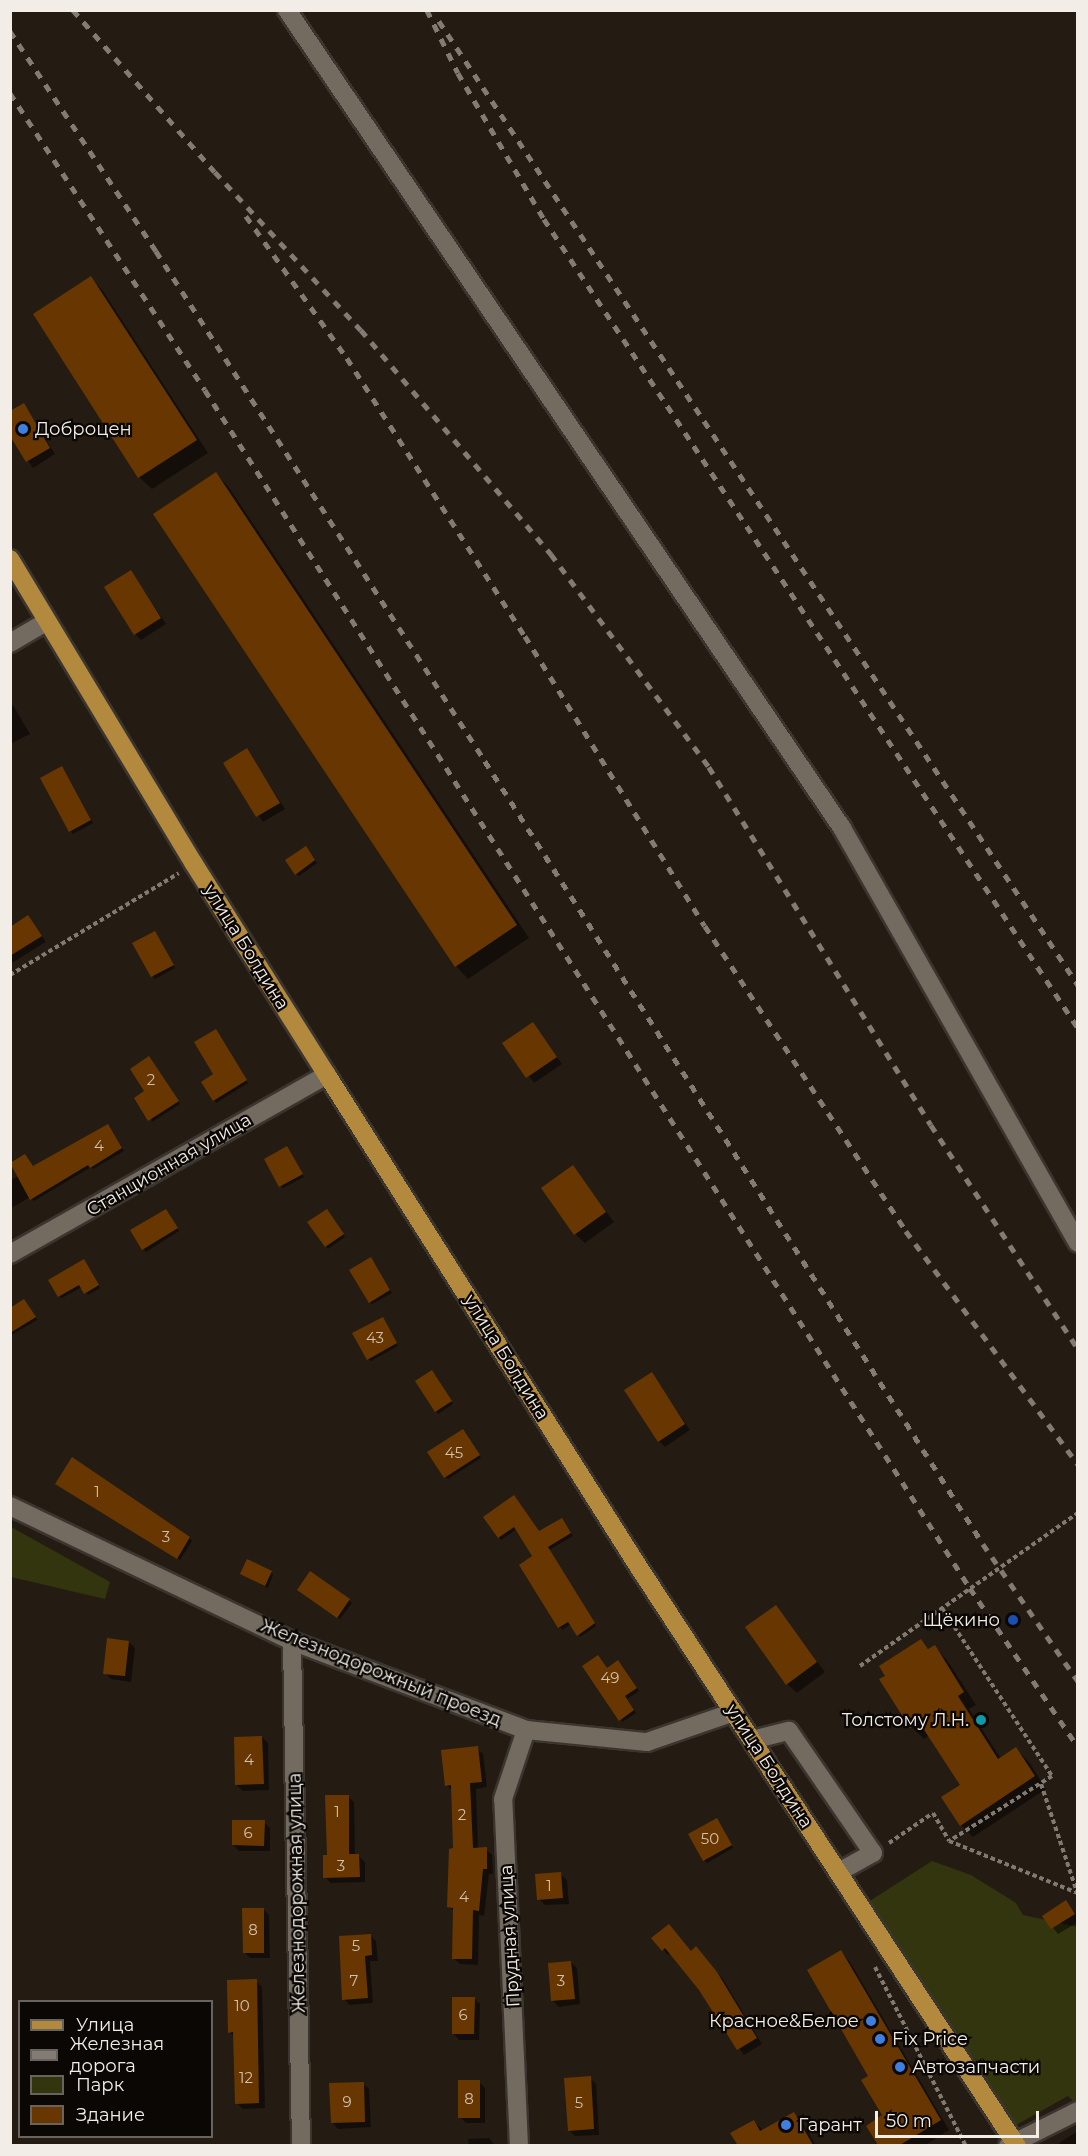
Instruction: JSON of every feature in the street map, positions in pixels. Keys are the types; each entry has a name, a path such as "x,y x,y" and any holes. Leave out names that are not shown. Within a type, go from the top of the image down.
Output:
{"main road":[{"name":"улица Болдина","path":"10,559 194,864 327,1075 1013,2144"}],"street":[{"path":"287,10 842,828 1077,1243"},
{"path":"10,643 46,622"},
{"name":"Станционная улица","path":"10,1254 327,1075"},
{"name":"Железнодорожный проезд","path":"10,1506 292,1641 526,1730 646,1742 734,1712"},
{"name":"Железнодорожная улица","path":"292,1641 301,2145"},
{"name":"Прудная улица","path":"519,2145 503,1799 526,1730"},
{"path":"752,1740 789,1731 873,1853 839,1872"},
{"path":"1013,2144 1077,2111"}],"path":[{"path":"10,975 194,864"},
{"path":"860,1666 1077,1514"},
{"path":"942,1608 1052,1776 949,1840"},
{"path":"1041,1784 1077,1892"},
{"path":"873,1853 933,1813 949,1840 1077,1892"}],"green space":[{"path":"11,1527 110,1582 105,1599 11,1577"},
{"path":"932,1861 971,1875 1016,1903 1023,1915 1077,1927 1077,2105 1068,2096 1014,2126 865,1904"}],"building":[{"path":"91,276 197,440 138,478 33,314"},
{"path":"24,403 50,448 26,462 10,436 10,411"},
{"path":"216,472 517,925 455,967 153,514"},
{"path":"131,570 161,618 134,635 104,587"},
{"path":"247,748 280,803 256,817 223,763"},
{"path":"62,766 91,820 69,832 40,778"},
{"path":"306,846 315,860 295,875 285,860"},
{"path":"28,915 42,936 10,956 10,927"},
{"path":"155,931 174,965 151,977 132,943"},
{"path":"533,1022 557,1057 526,1078 502,1043"},
{"path":"216,1029 247,1080 213,1101 201,1082 213,1074 194,1042"},
{"path":"149,1056 179,1101 148,1121 134,1098 144,1091 130,1069"},
{"path":"108,1124 122,1148 90,1168 88,1165 30,1200 10,1163 25,1154 33,1166"},
{"path":"287,1146 303,1174 279,1187 264,1159"},
{"path":"573,1165 606,1212 574,1235 541,1188"},
{"path":"166,1209 178,1228 142,1250 130,1230"},
{"path":"327,1209 344,1234 325,1247 307,1222"},
{"path":"371,1257 390,1290 369,1303 349,1270"},
{"path":"84,1259 99,1285 84,1294 79,1285 58,1297 48,1280"},
{"path":"24,1299 36,1317 10,1333 10,1308"},
{"path":"383,1317 397,1343 367,1360 352,1333"},
{"path":"432,1370 452,1401 435,1412 415,1381"},
{"path":"652,1372 685,1424 658,1442 624,1390"},
{"path":"463,1429 480,1455 444,1478 427,1452"},
{"path":"72,1457 190,1537 177,1559 55,1484"},
{"path":"514,1495 539,1531 562,1518 571,1533 548,1547 595,1623 577,1636 568,1622 558,1628 519,1565 532,1556 514,1527 498,1538 483,1517"},
{"path":"247,1559 272,1571 265,1586 240,1574"},
{"path":"310,1571 350,1599 337,1618 297,1590"},
{"path":"776,1605 817,1662 786,1685 745,1627"},
{"path":"107,1638 129,1641 125,1676 103,1674"},
{"name":"Щёкино","path":"921,1639 928,1649 935,1645 964,1692 958,1696 998,1759 1016,1747 1035,1776 960,1826 941,1797 960,1785 919,1722 910,1728 879,1679 885,1676 879,1666"},
{"path":"598,1655 607,1668 618,1660 637,1688 625,1696 634,1710 619,1721 582,1666"},
{"path":"262,1736 264,1784 235,1785 234,1737"},
{"path":"478,1746 482,1782 470,1783 473,1848 487,1847 487,1869 483,1869 479,1911 473,1910 472,1959 452,1959 453,1908 447,1907 449,1849 453,1848 451,1785 445,1786 441,1750"},
{"path":"325,1795 349,1795 349,1854 359,1854 360,1877 323,1878 323,1855 327,1855"},
{"path":"717,1818 732,1845 703,1861 688,1834"},
{"path":"232,1820 265,1820 264,1846 232,1845"},
{"path":"561,1872 563,1898 537,1900 535,1874"},
{"path":"1066,1900 1075,1914 1051,1929 1042,1916"},
{"path":"242,1908 264,1908 264,1953 243,1953"},
{"path":"669,1924 691,1951 696,1946 717,1972 757,2038 737,2050 699,1990 665,1948 662,1951 651,1938"},
{"path":"371,1934 372,1955 365,1956 368,1998 342,2000 339,1936"},
{"path":"841,1950 941,2120 900,2145 878,2145 866,2126 882,2115 861,2080 868,2076 807,1970"},
{"path":"571,1961 575,1999 551,2001 548,1963"},
{"path":"257,1979 259,2103 235,2104 233,2032 228,2033 227,1980"},
{"path":"452,1997 475,1997 474,2034 452,2034"},
{"path":"591,2076 594,2129 568,2131 564,2078"},
{"path":"458,2080 480,2080 480,2118 458,2118"},
{"path":"364,2082 365,2122 331,2123 329,2083"},
{"name":"Гарант","path":"794,2112 813,2145 734,2145 737,2144 730,2133 754,2120 760,2131"}],"railway":[{"path":"73,10 215,172 361,330 551,554 709,767 931,1125 1078,1349"},
{"path":"427,10 458,73 544,219 1078,1028"},
{"path":"439,21 1078,985"},
{"path":"10,31 156,251 485,761 983,1544 1078,1681"},
{"path":"10,93 205,390 970,1588 1078,1747"},
{"path":"246,216 347,358 525,636 705,926 906,1231 1078,1464"}],"place":[{"name":"Доброцен","path":"23,429"},
{"name":"Щёкино","path":"1013,1620"},
{"name":"Толстому Л.Н.","path":"981,1720"},
{"name":"Красное&Белое","path":"871,2021"},
{"name":"Fix Price","path":"880,2039"},
{"name":"Автозапчасти","path":"900,2067"},
{"name":"Гарант","path":"786,2125"}]}
